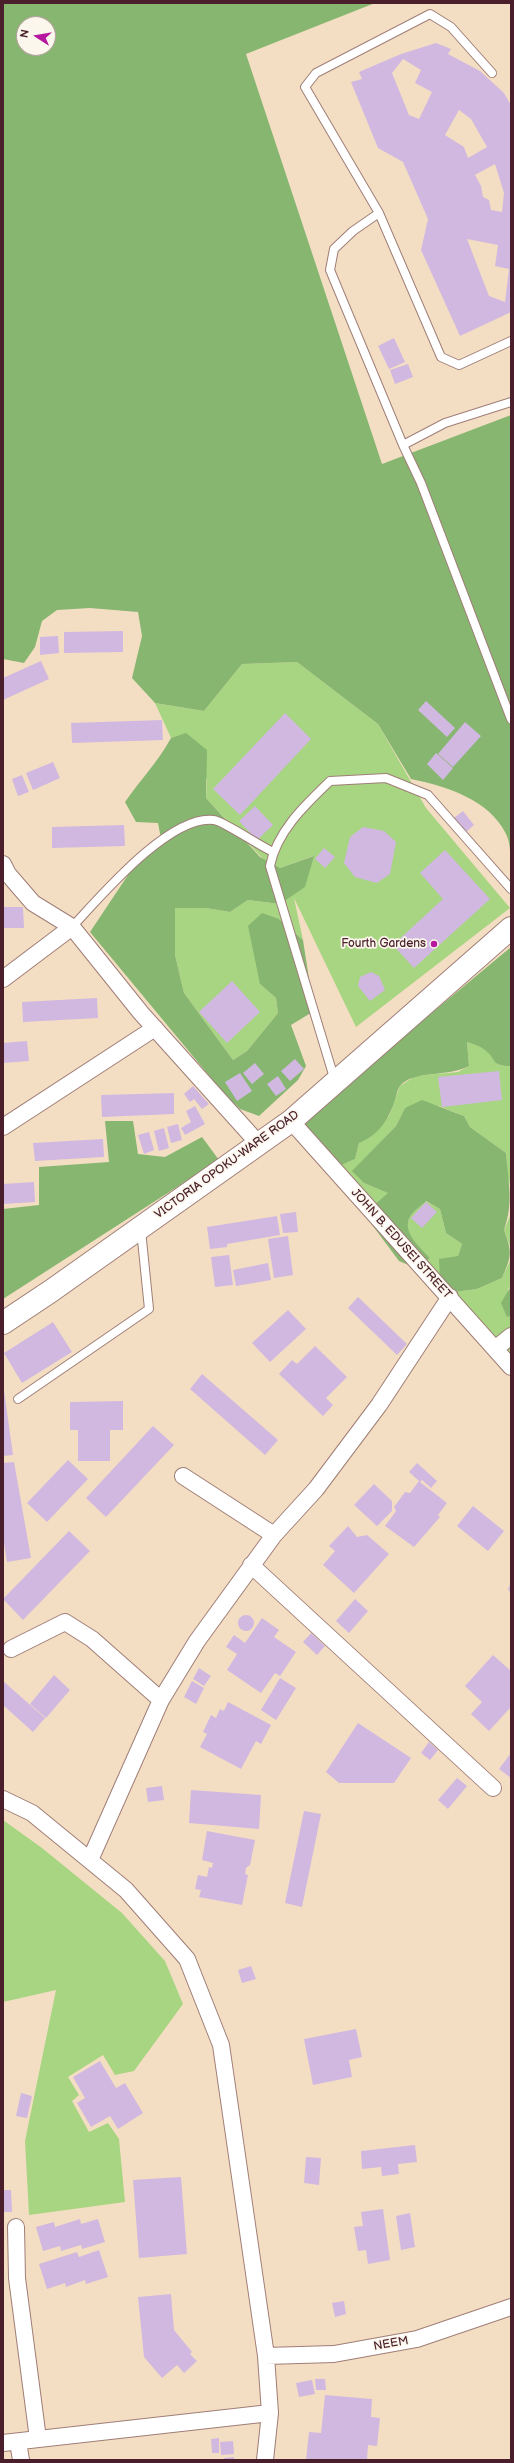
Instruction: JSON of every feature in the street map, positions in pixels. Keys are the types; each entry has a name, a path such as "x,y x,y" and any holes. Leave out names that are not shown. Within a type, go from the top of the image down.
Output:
{"main road":[{"name":"VICTORIA OPOKU-WARE ROAD","path":"3,1323 52,1291 258,1143 291,1121 511,928"}],"street":[{"path":"3,864 8,874 33,903 72,927 155,1028 258,1143"},
{"path":"3,979 72,927"},
{"path":"3,1127 155,1028"},
{"name":"JOHN B. EDUSEI STREET","path":"291,1121 511,1366"},
{"path":"90,1860 161,1700 197,1641 274,1535 316,1489 379,1405 450,1297"},
{"path":"495,1349 511,1336"},
{"path":"183,1476 274,1535"},
{"path":"251,1565 493,1788"},
{"path":"11,1649 65,1622 92,1639 161,1700"},
{"path":"3,1799 32,1813 126,1890 187,1960 221,2044 266,2356 270,2414 265,2460"},
{"path":"16,2227 17,2278 38,2440"},
{"name":"NEEM","path":"266,2356 334,2354 417,2339 511,2307"},
{"path":"21,2460 10,2443 270,2414"}],"lane":[{"path":"492,73 451,27 430,14 316,73 305,87 379,213 441,357 459,365 511,341"},
{"path":"379,213 352,232 334,249 330,270 403,445 421,483 511,720"},
{"path":"403,445 444,423 511,402"},
{"path":"336,1081 276,892 270,866 273,852 298,811 330,780 386,778 428,794 511,889"},
{"path":"72,927 122,872 180,827 198,819 216,820 273,852"},
{"path":"18,1399 149,1309 141,1227"}],"green space":[{"path":"3,3 375,3 246,54 382,464 511,415 511,868 508,838 499,822 489,812 466,796 438,786 411,779 378,724 297,662 242,664 204,711 155,703 132,678 142,636 138,612 90,608 57,610 42,621 35,647 24,663 3,659"},
{"path":"297,662 378,724 426,808 510,908 356,1027 294,898 303,940 279,919 260,984 276,998 278,1013 247,1051 233,1060 184,993 175,955 175,908 206,908 230,912 248,900 280,904 313,856 280,868 263,859 206,798 207,780 186,734 171,738 155,703 204,711 242,664"},
{"path":"186,733 207,750 206,798 260,857 280,868 314,856 305,887 280,904 248,900 230,912 206,908 175,908 175,955 184,993 233,1060 247,1051 278,1013 276,998 260,984 248,926 262,913 279,919 303,940 314,1011 291,1025 306,1066 298,1080 259,1116 240,1109 226,1096 90,932 130,872 162,844 158,823 136,822 125,802 171,738"},
{"path":"511,947 511,1066 500,1065 489,1053 476,1045 467,1042 469,1066 451,1072 414,1077 406,1081 400,1086 385,1122 377,1132 359,1143 355,1159 337,1167 302,1121"},
{"path":"467,1042 483,1048 499,1064 511,1066 511,1188 507,1174 506,1153 470,1127 464,1116 439,1106 405,1108 396,1126 353,1171 364,1183 389,1193 374,1206 337,1167 355,1159 359,1143 389,1116 400,1086 415,1076 458,1072 469,1066"},
{"path":"422,1100 464,1116 470,1127 506,1153 510,1201 504,1230 510,1249 508,1264 502,1278 477,1289 454,1292 440,1280 439,1259 458,1256 462,1244 446,1233 440,1209 426,1201 410,1217 408,1228 410,1234 430,1258 418,1269 399,1261 364,1214 388,1193 364,1183 352,1171 396,1126 405,1108"},
{"path":"105,1121 133,1121 138,1154 165,1157 202,1137 219,1160 3,1299 3,1209 39,1205 39,1167 109,1162"},
{"path":"425,1201 440,1209 446,1233 462,1244 458,1256 440,1280 425,1263 430,1258 413,1240 408,1228 411,1215"},
{"path":"511,1214 511,1249 504,1230"},
{"path":"511,1259 511,1286 508,1289 507,1317 511,1316 511,1356 454,1292 477,1289 502,1278"},
{"path":"511,1286 511,1316 507,1317 501,1303"},
{"path":"3,1820 42,1848 122,1913 165,1961 183,2004 134,2071 115,2075 103,2055 68,2077 79,2095 72,2101 89,2132 108,2123 119,2139 125,2202 29,2215 25,2141 56,1990 3,2002"}],"building":[{"path":"436,43 451,49 448,54 480,71 504,93 511,105 511,312 460,336 421,250 428,219 403,162 378,148 351,82 362,79 359,72 401,54","holes":["403,59 421,70 415,83 432,92 419,119 409,115 392,73","459,110 471,119 487,147 468,158 464,147 445,135","495,164 504,193 502,212 491,210 489,200 483,197 481,186 475,175","467,239 498,245 495,266 509,269 505,302 489,296"]},
{"path":"394,338 405,362 389,369 378,346"},
{"path":"408,364 413,377 395,384 390,370"},
{"path":"123,631 123,652 64,653 64,632"},
{"path":"58,636 59,653 40,655 40,637"},
{"path":"41,661 49,679 3,700 3,678"},
{"path":"426,701 455,728 447,737 418,710"},
{"path":"285,713 311,739 240,815 213,789"},
{"path":"162,720 163,740 72,743 71,723"},
{"path":"465,722 481,736 453,767 438,754"},
{"path":"436,753 453,768 443,780 427,764"},
{"path":"53,762 60,778 33,790 26,773"},
{"path":"22,775 29,792 18,796 12,779"},
{"path":"255,806 273,825 257,840 239,821"},
{"path":"463,811 474,825 466,832 454,818"},
{"path":"124,825 125,846 52,848 52,827"},
{"path":"363,827 384,831 396,842 390,874 377,883 355,877 344,863 350,837"},
{"path":"324,848 335,857 325,868 315,859"},
{"path":"445,850 490,899 414,968 393,945 443,899 420,873"},
{"path":"3,907 23,907 24,928 3,928"},
{"path":"371,972 379,976 385,990 370,1001 358,986 360,977"},
{"path":"232,981 260,1012 227,1043 199,1012"},
{"path":"97,998 98,1018 23,1022 22,1002"},
{"path":"27,1041 29,1061 3,1063 3,1043"},
{"path":"295,1059 304,1069 290,1081 281,1071"},
{"path":"255,1063 264,1074 252,1084 243,1073"},
{"path":"499,1071 502,1100 442,1107 438,1077"},
{"path":"240,1073 252,1091 237,1101 225,1082"},
{"path":"278,1076 286,1089 276,1096 267,1084"},
{"path":"193,1086 209,1104 202,1109 194,1099 190,1102 184,1094"},
{"path":"174,1093 174,1114 102,1117 101,1095"},
{"path":"195,1106 205,1124 185,1135 181,1128 191,1122 186,1111"},
{"path":"178,1124 182,1140 171,1143 167,1127"},
{"path":"164,1128 169,1148 159,1151 154,1131"},
{"path":"149,1132 154,1150 144,1154 138,1135"},
{"path":"103,1139 104,1157 35,1161 33,1143"},
{"path":"34,1182 35,1202 3,1204 3,1184"},
{"path":"426,1202 437,1212 422,1228 411,1218"},
{"path":"296,1212 298,1232 283,1233 280,1214"},
{"path":"277,1216 280,1235 227,1244 227,1247 210,1249 207,1227"},
{"path":"288,1236 293,1275 274,1278 268,1239"},
{"path":"229,1255 233,1285 215,1287 211,1257"},
{"path":"268,1263 271,1280 236,1286 233,1270"},
{"path":"358,1297 407,1344 397,1355 348,1308"},
{"path":"288,1310 306,1329 270,1362 252,1343"},
{"path":"53,1322 72,1352 22,1383 4,1353"},
{"path":"315,1346 347,1377 326,1398 333,1405 323,1416 279,1374 292,1360 297,1364"},
{"path":"202,1374 278,1440 265,1455 190,1389"},
{"path":"3,1383 13,1455 3,1456"},
{"path":"123,1401 123,1430 110,1430 110,1461 78,1461 78,1430 70,1430 70,1402"},
{"path":"153,1426 174,1445 106,1517 86,1498"},
{"path":"68,1460 88,1479 47,1522 27,1503"},
{"path":"14,1462 31,1558 7,1562 3,1537 3,1463"},
{"path":"417,1463 437,1481 431,1488 422,1480 420,1482 447,1503 438,1515 440,1517 414,1547 385,1526 396,1511 394,1507 405,1492 410,1493 419,1481 409,1472"},
{"path":"374,1484 392,1501 392,1511 377,1526 354,1505"},
{"path":"473,1506 504,1531 488,1551 457,1526"},
{"path":"348,1526 357,1537 367,1535 389,1554 354,1593 323,1565 335,1551 329,1546"},
{"path":"69,1531 90,1551 23,1620 3,1599"},
{"path":"511,1583 511,1594 508,1589"},
{"path":"355,1599 368,1611 349,1633 336,1621"},
{"path":"243,1615 249,1615 254,1620 252,1629 249,1631 243,1631 238,1626 238,1620"},
{"path":"262,1618 279,1630 274,1637 296,1652 280,1676 275,1673 261,1693 227,1670 237,1654 226,1647 234,1635 245,1643"},
{"path":"311,1633 325,1646 317,1655 303,1642"},
{"path":"493,1655 511,1671 511,1707 489,1731 471,1714 482,1702 465,1686"},
{"path":"199,1668 211,1676 204,1686 193,1679"},
{"path":"54,1675 70,1690 46,1718 30,1704"},
{"path":"280,1678 296,1688 276,1720 261,1710"},
{"path":"3,1681 45,1718 33,1732 3,1705"},
{"path":"192,1681 204,1688 196,1704 184,1697"},
{"path":"228,1702 271,1725 261,1744 256,1741 241,1769 200,1747 207,1734 203,1732 211,1715 216,1718 220,1709 224,1711"},
{"path":"358,1723 411,1758 394,1783 339,1783 326,1772"},
{"path":"429,1742 438,1750 430,1760 421,1753"},
{"path":"511,1753 511,1778 499,1769"},
{"path":"457,1778 467,1786 448,1809 438,1800"},
{"path":"162,1786 164,1800 148,1802 146,1788"},
{"path":"191,1790 261,1795 259,1829 189,1823"},
{"path":"304,1811 321,1814 302,1907 285,1903"},
{"path":"207,1831 255,1840 250,1865 246,1868 245,1874 248,1875 242,1905 199,1897 201,1890 195,1889 198,1875 207,1877 209,1867 212,1868 213,1863 202,1860"},
{"path":"251,1966 256,1979 242,1983 238,1970"},
{"path":"356,2029 362,2057 349,2060 352,2077 313,2085 304,2039"},
{"path":"100,2061 116,2088 125,2083 143,2113 118,2129 110,2116 91,2127 77,2103 85,2098 73,2077"},
{"path":"21,2093 32,2096 27,2118 16,2116"},
{"path":"415,2145 417,2162 398,2164 399,2174 382,2176 381,2167 362,2169 361,2151"},
{"path":"306,2157 321,2158 319,2185 304,2183"},
{"path":"181,2177 187,2254 139,2258 133,2180"},
{"path":"3,2190 11,2190 12,2212 3,2212"},
{"path":"383,2209 390,2260 368,2264 366,2250 358,2251 354,2227 363,2226 361,2212"},
{"path":"410,2213 415,2247 401,2250 396,2216"},
{"path":"80,2219 81,2224 98,2219 105,2242 82,2249 81,2245 61,2251 60,2246 43,2251 36,2227 54,2222 55,2227"},
{"path":"99,2250 108,2277 86,2284 85,2280 66,2287 65,2283 47,2289 39,2264 77,2252 79,2257"},
{"path":"171,2294 174,2330 192,2352 190,2354 197,2361 184,2373 177,2365 162,2378 144,2357 138,2297"},
{"path":"344,2301 346,2314 335,2317 332,2303"},
{"path":"315,2379 325,2379 326,2390 316,2390"},
{"path":"312,2380 315,2394 299,2397 296,2383"},
{"path":"325,2395 372,2399 371,2417 380,2418 377,2446 368,2445 367,2460 306,2460 309,2432 321,2433"},
{"path":"219,2438 219,2453 212,2453 211,2439"},
{"path":"233,2441 234,2454 221,2455 220,2442"},
{"path":"234,2457 234,2460 224,2460 224,2458"}],"place":[{"name":"Fourth Gardens","path":"434,944"}]}
